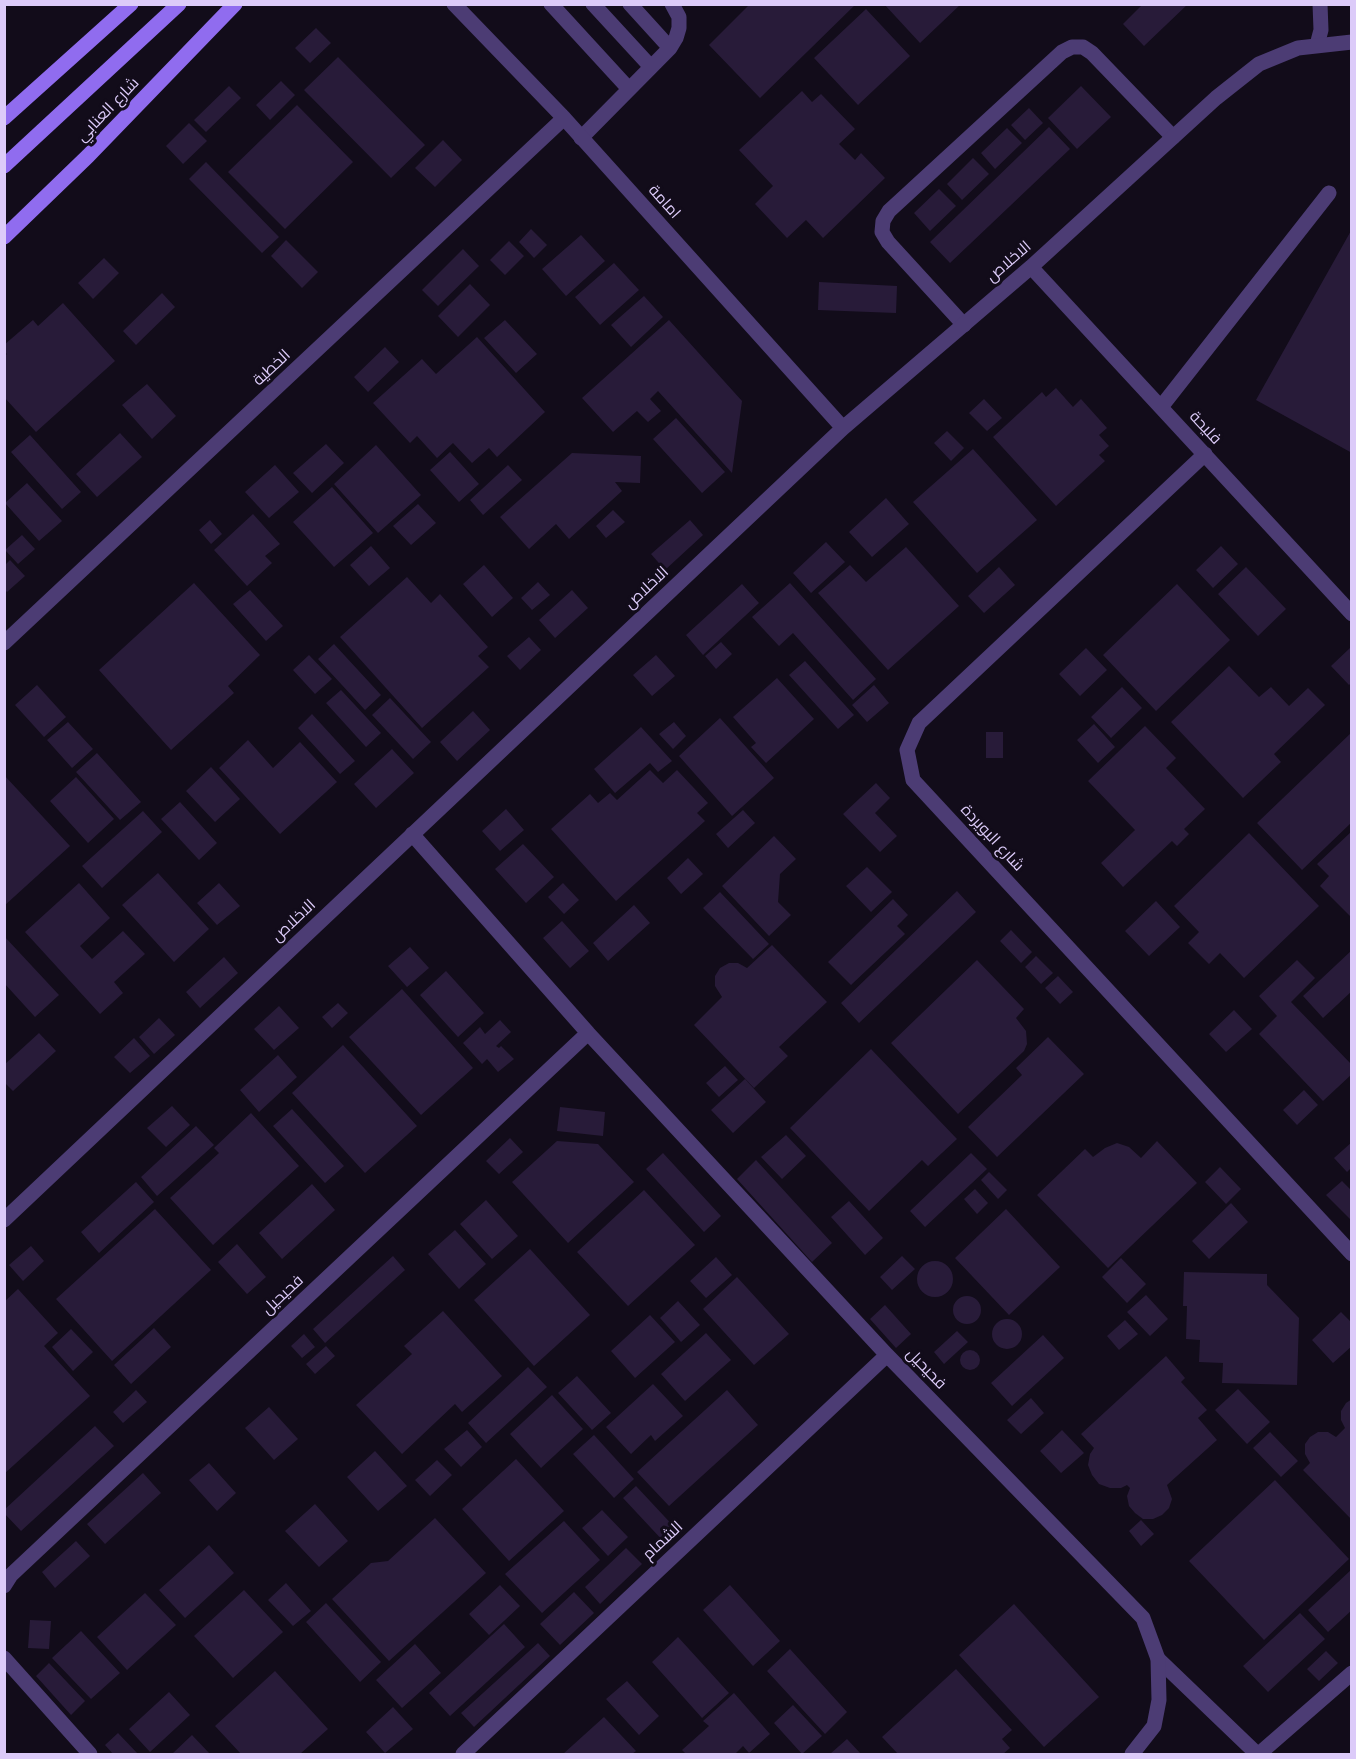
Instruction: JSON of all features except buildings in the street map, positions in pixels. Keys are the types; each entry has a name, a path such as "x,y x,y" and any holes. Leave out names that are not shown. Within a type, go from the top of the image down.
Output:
{"street":[{"path":"4,118 131,4"},
{"path":"4,166 179,4"},
{"name":"شارع العنابي","path":"4,237 88,156 235,4"},
{"name":"امامة","path":"454,4 564,118 843,428"},
{"path":"551,4 629,89"},
{"path":"593,4 651,67"},
{"path":"630,4 670,48"},
{"path":"581,138 670,48 679,28 679,17 672,4"},
{"path":"1317,45 1321,30 1320,4"},
{"name":"الاخلاص","path":"4,1220 843,428 1031,267 1216,98 1259,64 1298,48 1352,42"},
{"path":"964,325 888,242 882,232 883,221 889,211 1062,52 1072,47 1083,47 1092,53 1173,137"},
{"name":"الخطية","path":"4,644 564,118"},
{"path":"1161,407 1329,193"},
{"name":"فليحة","path":"1031,267 1352,614"},
{"name":"شارع البويردة","path":"1205,454 919,723 907,750 914,780 1352,1254"},
{"name":"فحيحيل","path":"412,834 588,1034 887,1355 1143,1618 1158,1659 1159,1700 1154,1726 1132,1755"},
{"name":"فحيحيل","path":"4,1586 11,1575 588,1034"},
{"name":"الشمام","path":"464,1755 887,1355"},
{"path":"4,1658 90,1755"},
{"path":"1158,1659 1258,1755 1352,1673"}]}
